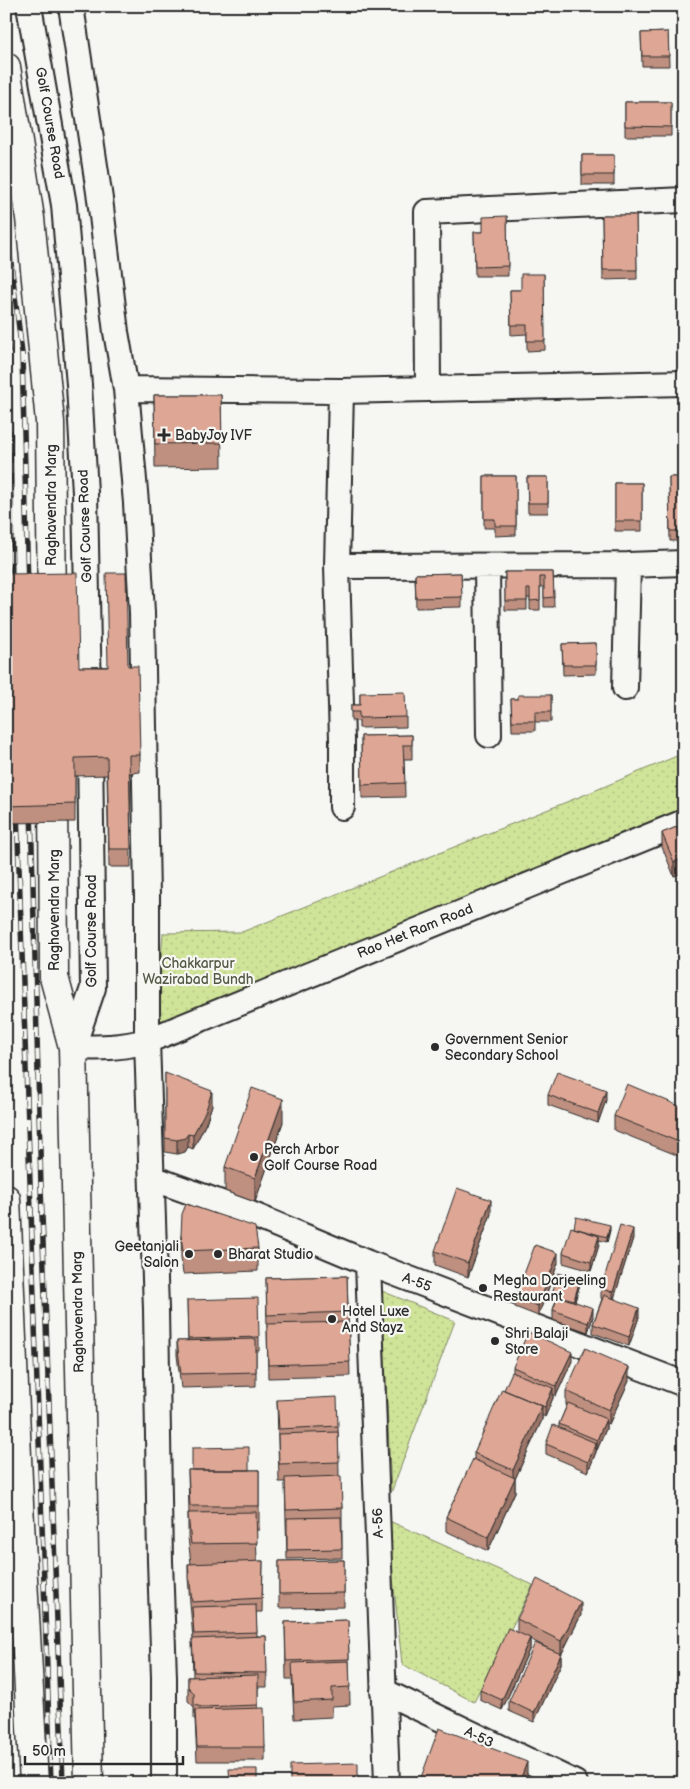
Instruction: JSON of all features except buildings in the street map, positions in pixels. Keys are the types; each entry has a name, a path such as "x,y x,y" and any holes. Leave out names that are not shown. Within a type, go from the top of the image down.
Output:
{"main road":[{"name":"Raghavendra Marg","path":"6,67 30,218 50,422 52,630"},
{"name":"Raghavendra Marg","path":"53,759 54,977 73,1047 88,1783"},
{"path":"6,1199 19,1504 34,1783"},
{"path":"6,1553 19,1504"},
{"path":"87,1740 109,1783"}],"street":[{"name":"Golf Course Road","path":"30,6 64,205 79,385 85,493 92,988 73,1047"},
{"path":"71,6 100,199 116,332 126,389 136,503 142,613 147,907 147,1041 156,1319 164,1677 164,1783"},
{"path":"428,389 426,212 684,200"},
{"path":"126,389 341,391 684,383"},
{"path":"341,391 337,566 342,807"},
{"path":"337,566 628,565 684,563"},
{"path":"625,688 628,565"},
{"path":"487,566 489,734"},
{"name":"Rao Het Ram Road","path":"73,1047 106,1048 147,1041 684,822"},
{"name":"A-55","path":"152,1178 246,1212 368,1264 684,1384"},
{"name":"A-56","path":"368,1264 377,1470 386,1783"},
{"name":"A-53","path":"383,1691 575,1783"}],"green space":[{"name":"Chakkarpur Wazirabad Bundh","path":"684,753 684,812 156,1030 163,933 242,932"},
{"path":"382,1291 455,1321 391,1493"},
{"path":"387,1520 533,1585 474,1702 402,1664"}],"railway":[{"path":"6,222 22,353 28,588"},
{"path":"6,331 9,351 12,588"},
{"path":"31,808 41,1187 63,1783"},
{"path":"17,810 51,1783"}],"place":[{"name":"BabyJoy IVF","path":"164,435"},
{"name":"Government Senior Secondary School","path":"435,1047"},
{"name":"Perch Arbor Golf Course Road","path":"254,1157"},
{"name":"Geetanjali Salon","path":"189,1254"},
{"name":"Bharat Studio","path":"218,1254"},
{"name":"Megha Darjeeling Restaurant","path":"483,1288"},
{"name":"Hotel Luxe And Stayz","path":"332,1319"},
{"name":"Shri Balaji Store","path":"495,1341"}]}
